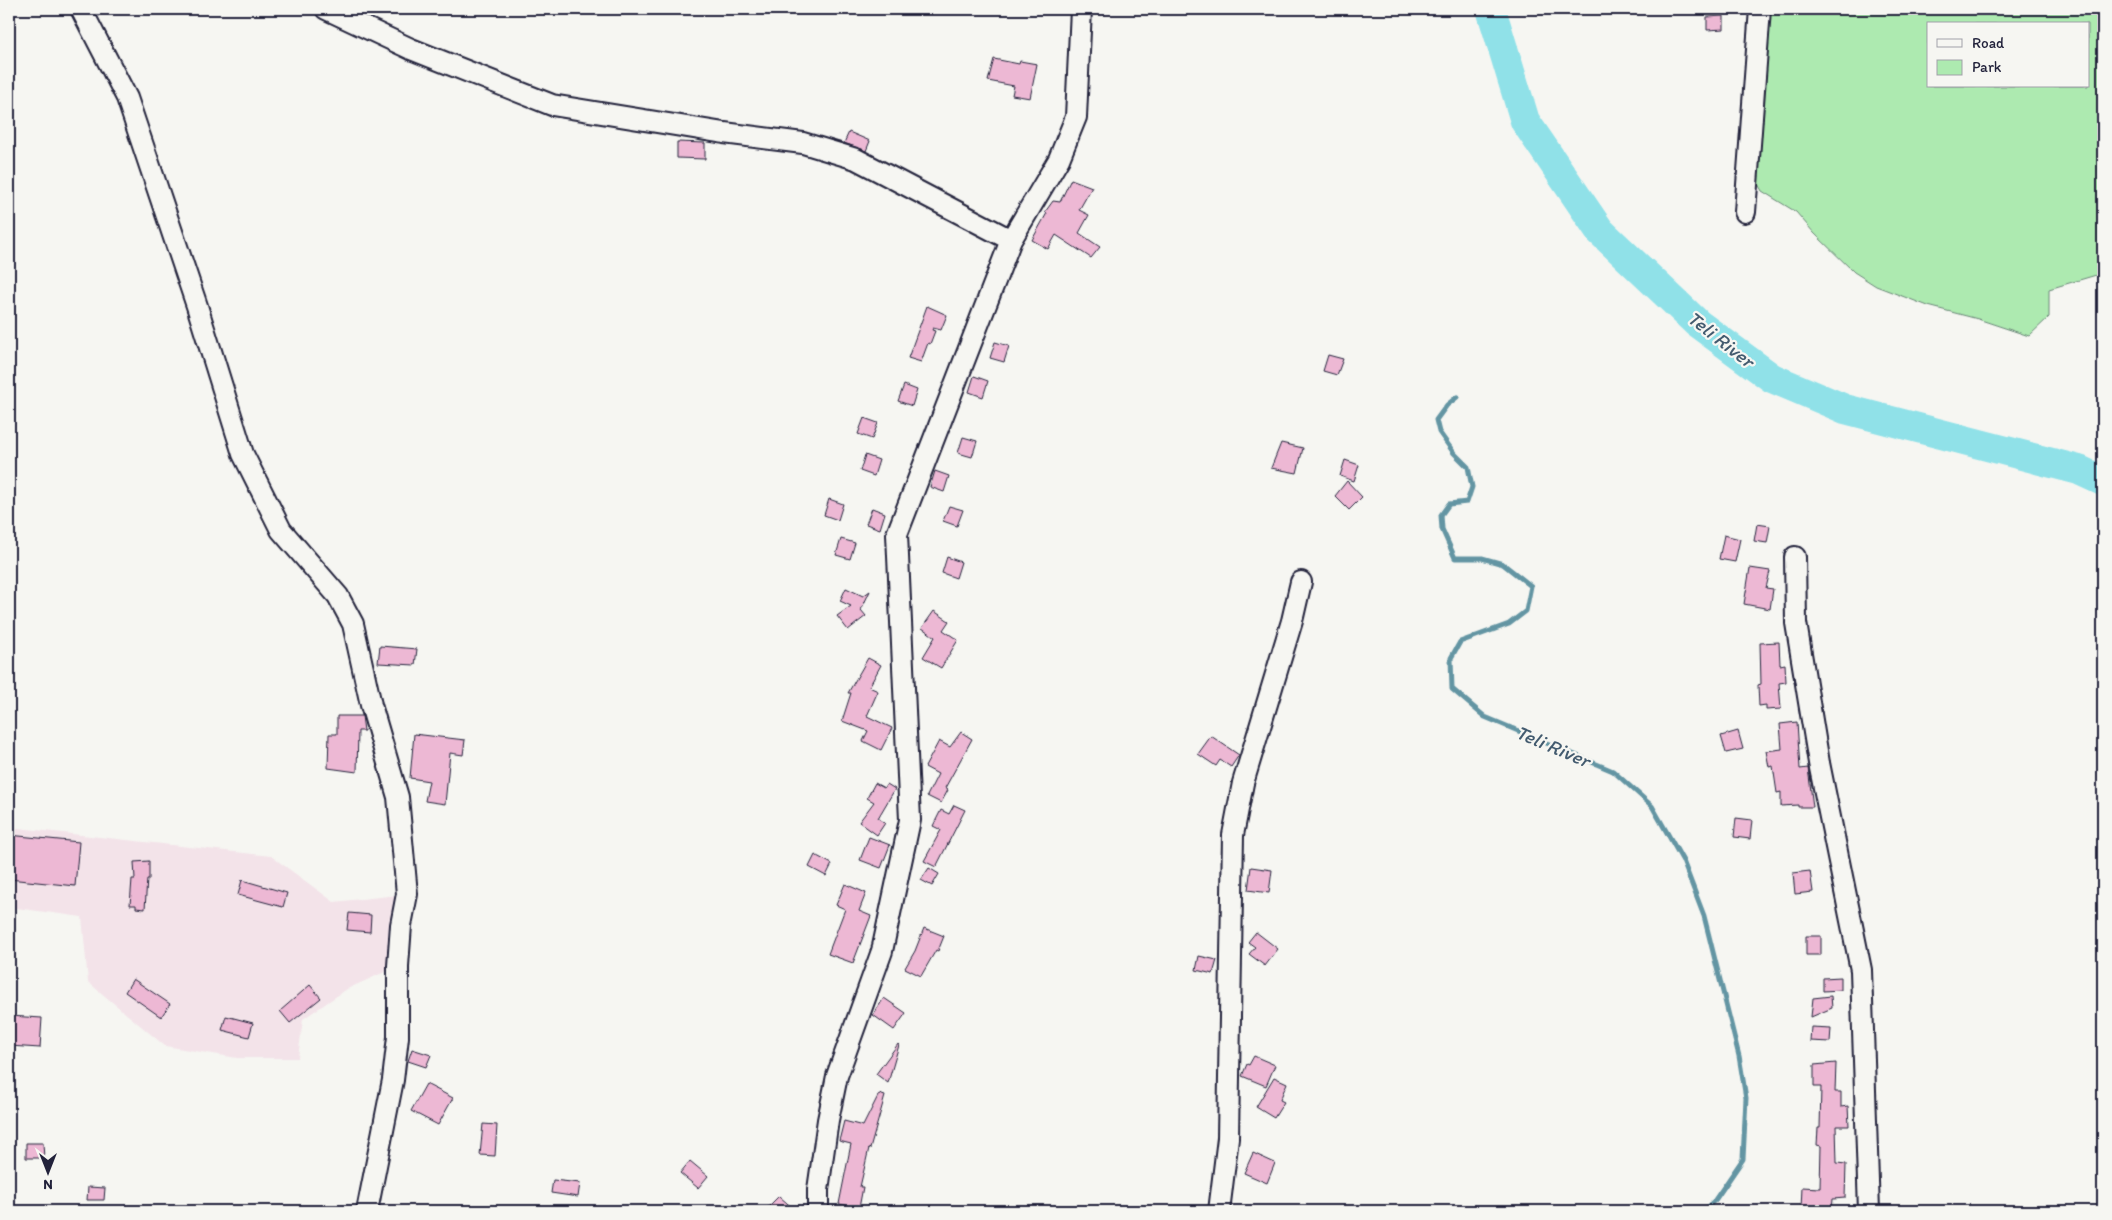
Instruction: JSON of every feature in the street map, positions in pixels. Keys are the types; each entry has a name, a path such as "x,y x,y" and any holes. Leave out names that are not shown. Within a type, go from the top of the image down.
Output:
{"street":[{"path":"81,9 127,98 197,306 243,454 281,530 338,596 353,624 371,704 398,797 406,894 401,925 398,966 398,1037 393,1080 367,1211"},
{"path":"326,9 412,48 552,105 724,133 803,142 856,159 1011,240"},
{"path":"818,1211 819,1181 837,1076 882,951 910,820 897,534 1011,240 1059,158 1076,118 1081,9"},
{"path":"1746,212 1760,9"},
{"path":"1795,557 1796,623 1819,763 1862,970 1869,1211"},
{"path":"1219,1211 1228,1138 1233,835 1244,783 1292,621 1301,582"}],"shaded area":[{"path":"9,827 271,856 334,902 407,894 398,966 347,989 303,1019 298,1058 237,1058 165,1046 88,982 82,917 9,907"}],"green space":[{"path":"1752,9 2103,9 2103,273 2049,289 2049,317 2029,336 1978,319 1928,306 1876,286 1854,272 1814,233 1796,212 1762,191 1743,158"}],"building":[{"path":"1724,16 1724,29 1707,30 1707,17"},
{"path":"994,59 1019,64 1020,61 1037,64 1030,98 1012,95 1014,86 988,81"},
{"path":"849,132 870,141 866,151 844,143"},
{"path":"677,142 705,143 705,159 677,158"},
{"path":"1071,179 1092,187 1079,210 1089,215 1079,233 1100,247 1091,258 1056,235 1048,249 1032,240 1047,213 1045,212 1053,201 1060,202"},
{"path":"927,306 947,315 941,330 933,328 932,330 935,331 921,362 908,358"},
{"path":"995,342 1009,346 1004,362 990,358"},
{"path":"1328,355 1343,359 1337,375 1323,371"},
{"path":"974,376 988,381 983,397 969,392"},
{"path":"904,385 917,390 912,406 898,401"},
{"path":"864,418 878,423 872,439 858,434"},
{"path":"963,437 977,441 972,457 958,453"},
{"path":"1281,443 1303,448 1297,473 1271,468"},
{"path":"865,455 879,460 874,476 860,471"},
{"path":"1345,460 1359,465 1354,481 1340,476"},
{"path":"935,471 949,476 944,492 930,487"},
{"path":"1347,481 1362,497 1349,510 1335,496"},
{"path":"829,499 843,504 838,520 824,515"},
{"path":"949,506 963,510 957,526 943,521"},
{"path":"872,508 885,513 880,529 866,524"},
{"path":"1757,524 1770,526 1767,543 1754,541"},
{"path":"1724,535 1740,539 1735,562 1719,559"},
{"path":"841,539 855,543 850,559 836,555"},
{"path":"947,557 961,562 956,578 942,573"},
{"path":"1750,568 1770,571 1766,588 1773,589 1770,609 1744,604"},
{"path":"846,588 863,596 870,591 861,610 866,616 848,630 837,616 851,606 840,601"},
{"path":"934,611 949,621 943,630 958,640 941,668 923,657 935,637 922,628"},
{"path":"1779,642 1780,665 1785,664 1786,682 1779,683 1781,709 1766,710 1766,705 1759,706 1758,685 1761,684 1760,643"},
{"path":"380,646 417,649 415,665 378,663"},
{"path":"868,658 881,665 869,687 878,691 867,716 892,728 881,750 863,741 868,731 842,721 851,693 848,693"},
{"path":"337,716 362,716 364,731 358,731 357,772 328,768 329,734 337,734"},
{"path":"1797,722 1800,769 1808,768 1813,807 1798,807 1798,805 1781,806 1781,792 1777,793 1773,766 1769,767 1766,751 1782,749 1780,724"},
{"path":"1738,731 1743,749 1726,753 1721,736"},
{"path":"961,732 972,739 945,788 948,790 941,803 927,796 938,774 925,767 939,741 950,747"},
{"path":"414,734 465,740 463,755 450,753 445,804 425,801 429,781 410,778"},
{"path":"1211,736 1239,755 1231,767 1220,760 1216,766 1198,754"},
{"path":"875,783 884,788 887,784 895,789 878,818 885,823 877,835 859,822 874,802 867,798"},
{"path":"954,805 965,810 936,867 924,861 941,830 933,826 941,810 949,814"},
{"path":"1736,818 1752,820 1750,839 1734,837"},
{"path":"9,835 79,842 75,886 9,879"},
{"path":"869,837 890,845 881,868 860,860"},
{"path":"815,855 832,864 826,876 809,867"},
{"path":"149,861 145,909 136,908 136,905 130,905 132,879 135,879 134,862"},
{"path":"1251,867 1272,870 1269,893 1248,890"},
{"path":"929,868 939,874 932,886 921,880"},
{"path":"1810,871 1813,892 1795,894 1793,873"},
{"path":"242,880 287,893 283,907 238,895"},
{"path":"845,884 866,893 859,911 871,916 853,963 828,954 845,909 836,905"},
{"path":"349,913 371,915 370,932 347,930"},
{"path":"924,928 944,936 938,951 936,950 921,976 905,968 915,951"},
{"path":"1256,932 1278,949 1265,966 1249,954 1255,947 1248,942"},
{"path":"1806,936 1821,936 1821,955 1806,955"},
{"path":"1199,956 1217,960 1213,974 1196,970"},
{"path":"1841,977 1841,990 1823,991 1823,978"},
{"path":"133,979 170,1004 161,1017 125,992"},
{"path":"310,985 321,998 290,1023 280,1011"},
{"path":"1831,996 1832,1008 1811,1017 1813,998"},
{"path":"884,998 906,1013 894,1030 873,1015"},
{"path":"9,1016 42,1018 40,1048 9,1046"},
{"path":"226,1016 253,1023 249,1037 222,1030"},
{"path":"1811,1027 1831,1028 1830,1042 1810,1041"},
{"path":"899,1045 888,1083 876,1074"},
{"path":"412,1049 431,1055 426,1067 408,1061"},
{"path":"1254,1056 1275,1065 1266,1086 1242,1076 1247,1064 1249,1065"},
{"path":"1836,1063 1835,1092 1841,1092 1841,1107 1848,1106 1849,1126 1836,1126 1837,1163 1846,1164 1845,1198 1833,1199 1832,1210 1801,1209 1802,1187 1820,1188 1821,1146 1817,1145 1818,1128 1820,1128 1821,1087 1814,1087 1814,1065"},
{"path":"1274,1077 1287,1083 1280,1100 1284,1102 1274,1118 1256,1107"},
{"path":"426,1084 453,1098 438,1125 411,1111"},
{"path":"879,1094 885,1096 869,1148 860,1187 863,1187 859,1208 839,1204 851,1144 839,1141 844,1121 863,1126"},
{"path":"483,1124 497,1125 495,1156 480,1155"},
{"path":"26,1143 43,1143 44,1158 26,1158"},
{"path":"1253,1153 1275,1163 1267,1183 1244,1173"},
{"path":"690,1161 708,1176 698,1188 680,1173"},
{"path":"553,1180 580,1183 578,1197 551,1193"},
{"path":"88,1187 105,1188 104,1200 87,1200"},
{"path":"779,1196 796,1211 764,1211"}],"waterway":[{"name":"Teli River","path":"1491,9 1525,121 1600,231 1697,323 1772,378 1845,409 2079,470 2103,481"},
{"name":"Teli River","path":"1457,397 1447,405 1436,420 1439,432 1454,453 1468,467 1472,487 1467,502 1449,504 1441,515 1442,529 1455,558 1482,558 1503,564 1531,586 1526,611 1509,624 1460,642 1451,658 1452,689 1485,717 1613,771 1652,806 1683,861 1704,916 1739,1056 1746,1098 1743,1159 1715,1200 1703,1211"}]}
